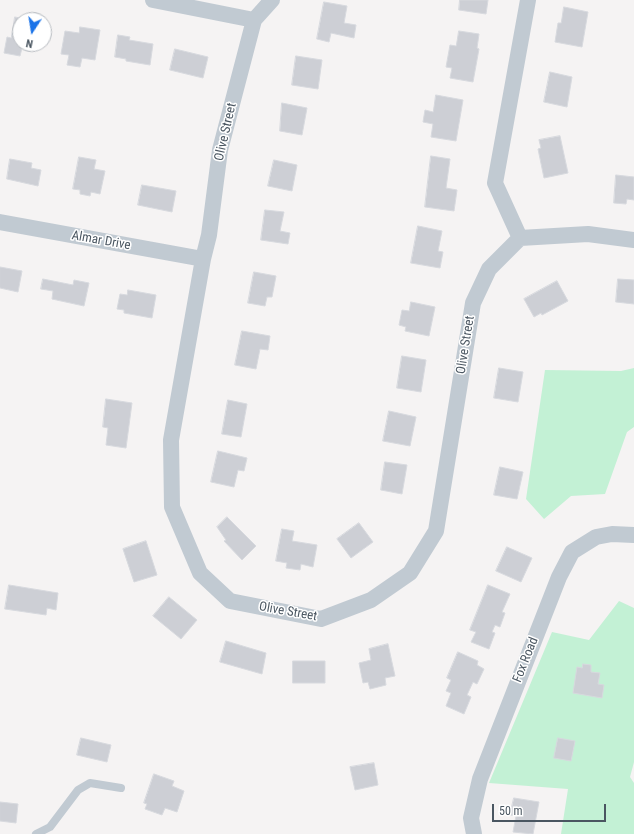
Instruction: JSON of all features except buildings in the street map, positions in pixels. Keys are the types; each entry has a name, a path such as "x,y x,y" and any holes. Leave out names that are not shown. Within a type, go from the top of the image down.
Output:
{"street":[{"path":"153,0 254,20"},
{"name":"Olive Street","path":"272,0 254,20 220,150 209,234 203,259 171,440 172,507 200,573 230,601 321,619 371,600 410,573 436,530 473,303 489,269 520,238"},
{"path":"528,0 495,183 520,238 588,234 634,240"},
{"name":"Almar Drive","path":"0,222 203,259"},
{"name":"Fox Road","path":"474,834 471,818 480,779 559,577 572,552 596,537 612,534 634,535"}],"lane":[{"path":"36,834 50,827 78,790 90,784 120,788"}],"green space":[{"path":"634,368 634,427 627,432 605,494 571,496 544,519 526,499 545,370 621,371"},
{"path":"619,601 634,608 634,762 630,777 634,783 634,834 561,834 568,789 489,783 552,632 589,640"}]}
